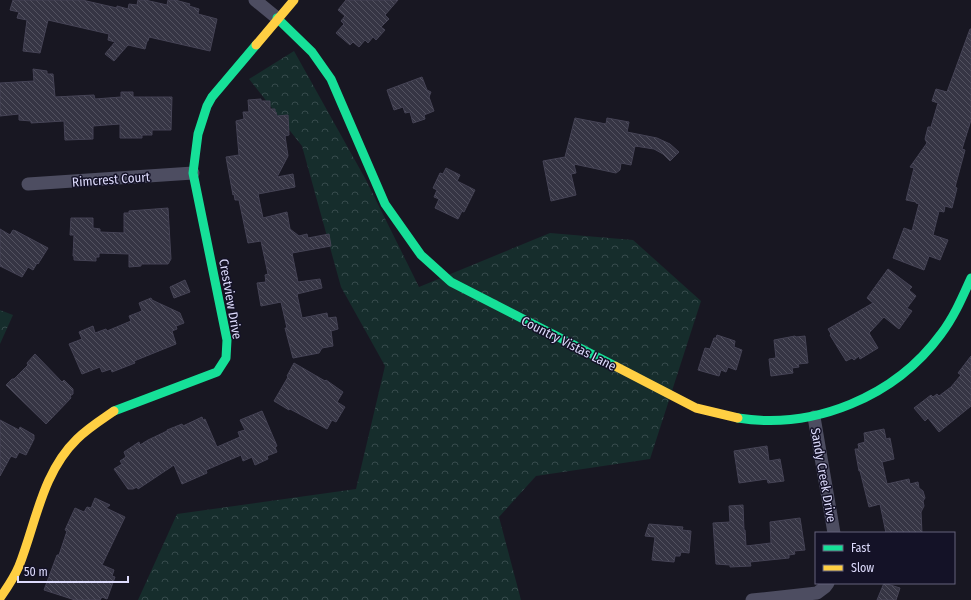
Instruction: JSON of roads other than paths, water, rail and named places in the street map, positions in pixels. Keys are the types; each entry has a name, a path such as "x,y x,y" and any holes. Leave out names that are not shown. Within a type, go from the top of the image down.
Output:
{"street":[{"name":"Country Vistas Lane","path":"255,0 277,18 312,52 331,79 385,204 421,255 451,282 696,408 734,418 754,421 788,420 834,411 873,394 908,370 937,340 960,304 971,278"},
{"name":"Crestview Drive","path":"0,598 13,579 19,566 48,482 57,464 75,440 86,430 118,409 217,372 226,358 227,340 193,173 197,137 205,109 212,96 277,18 294,0"},
{"name":"Rimcrest Court","path":"28,184 193,173"},
{"name":"Sandy Creek Drive","path":"814,416 834,532"},
{"path":"752,600 817,593 827,584"}]}
